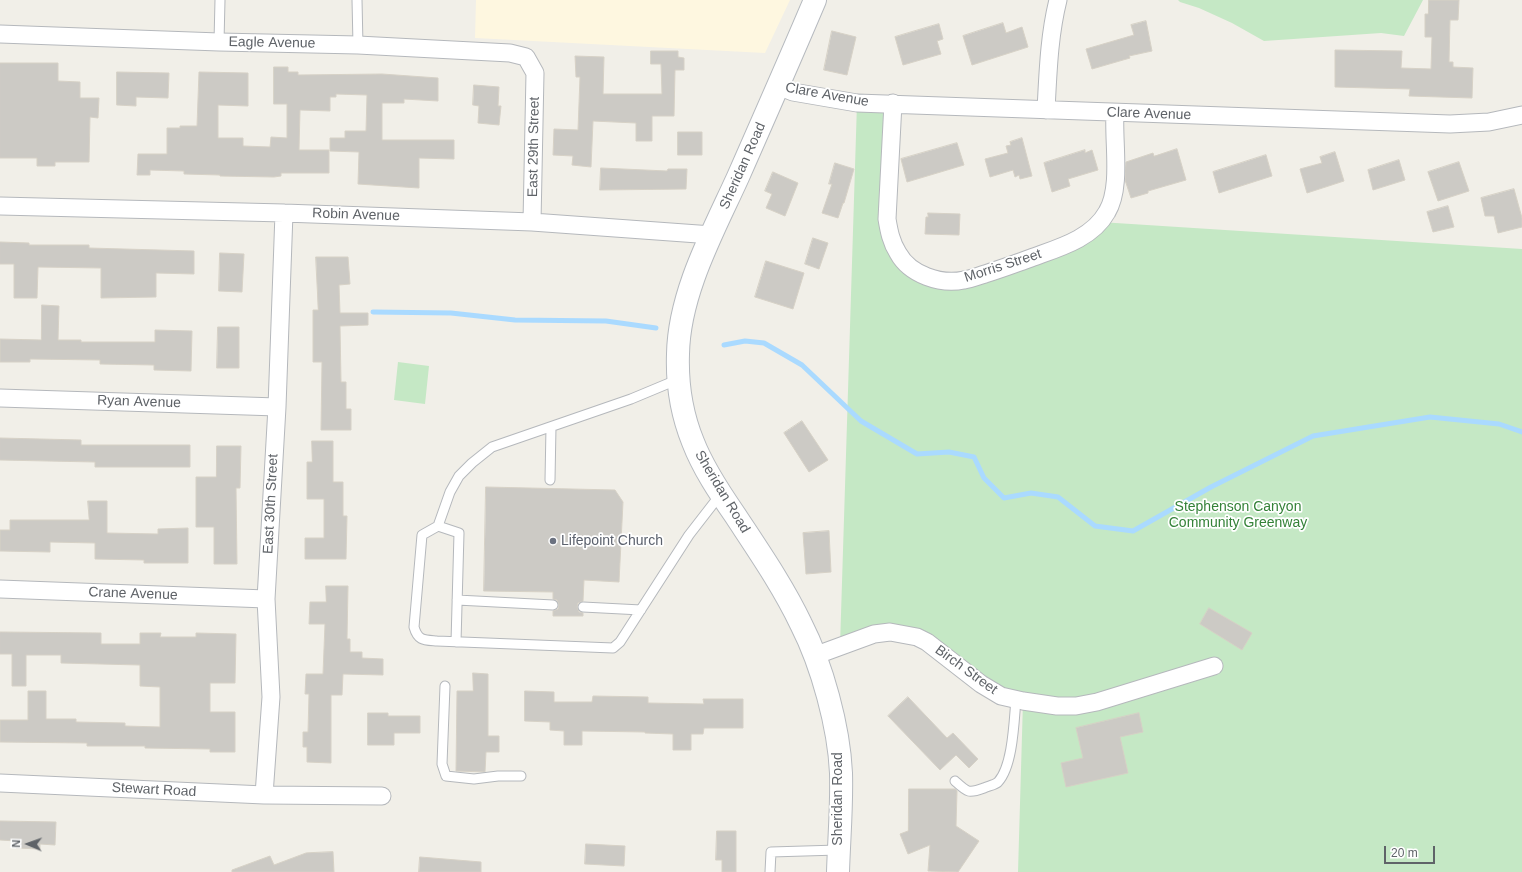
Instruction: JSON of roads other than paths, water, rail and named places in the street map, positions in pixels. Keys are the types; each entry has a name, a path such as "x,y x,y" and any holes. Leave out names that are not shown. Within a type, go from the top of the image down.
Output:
{"main road":[{"name":"Sheridan Road","path":"815,0 690,287 680,327 678,354 679,379 684,412 693,443 721,494 792,605 802,625 826,690 835,723 841,772 838,872"}],"street":[{"path":"1046,110 1053,17 1058,0"},
{"name":"Eagle Avenue","path":"0,34 219,42 358,45 510,53 526,57 535,73"},
{"name":"East 29th Street","path":"532,222 535,73"},
{"name":"Clare Avenue","path":"778,86 793,92 856,102 1115,113 1450,124 1489,122 1522,115"},
{"name":"Morris Street","path":"893,103 887,218 888,231 898,255 909,266 919,273 949,282 965,280 1017,263 1069,243 1084,236 1100,222 1110,206 1116,184 1115,113"},
{"name":"Robin Avenue","path":"0,206 284,213 532,222 712,235"},
{"name":"East 30th Street","path":"264,795 271,697 266,599 277,407 284,213"},
{"name":"Ryan Avenue","path":"0,398 277,407"},
{"name":"Crane Avenue","path":"0,590 266,599"},
{"name":"Birch Street","path":"814,656 874,634 890,632 916,637 927,642 981,684 1001,696 1016,700 1057,706 1076,706 1097,702 1214,666"},
{"name":"Stewart Road","path":"0,783 264,795 382,796"}],"lane":[{"path":"219,42 220,0"},
{"path":"357,0 358,45"},
{"path":"679,379 631,398 492,448 472,463 459,476 450,492 438,526 422,535 414,627 416,634 421,639 456,642 614,648 620,642 689,535 721,494"},
{"path":"550,427 550,480"},
{"path":"438,526 459,533 456,642"},
{"path":"457,600 553,605"},
{"path":"583,607 641,610"},
{"path":"444,686 442,764 446,776 474,780 498,776 521,776"},
{"path":"955,781 966,791 973,792 997,783 1007,769 1014,732 1016,700"},
{"path":"770,872 771,852 838,850"}],"waterway":[{"path":"373,312 451,313 515,320 606,321 656,328"},
{"path":"724,345 745,341 764,343 802,365 861,421 917,454 949,452 974,457 984,478 1004,498 1031,493 1058,497 1095,526 1133,531 1211,487 1313,436 1430,417 1499,424 1522,432"}],"place":[{"name":"Lifepoint Church","path":"553,541"}],"park label":[{"name":"Stephenson Canyon Community Greenway","path":"1238,516"}]}
